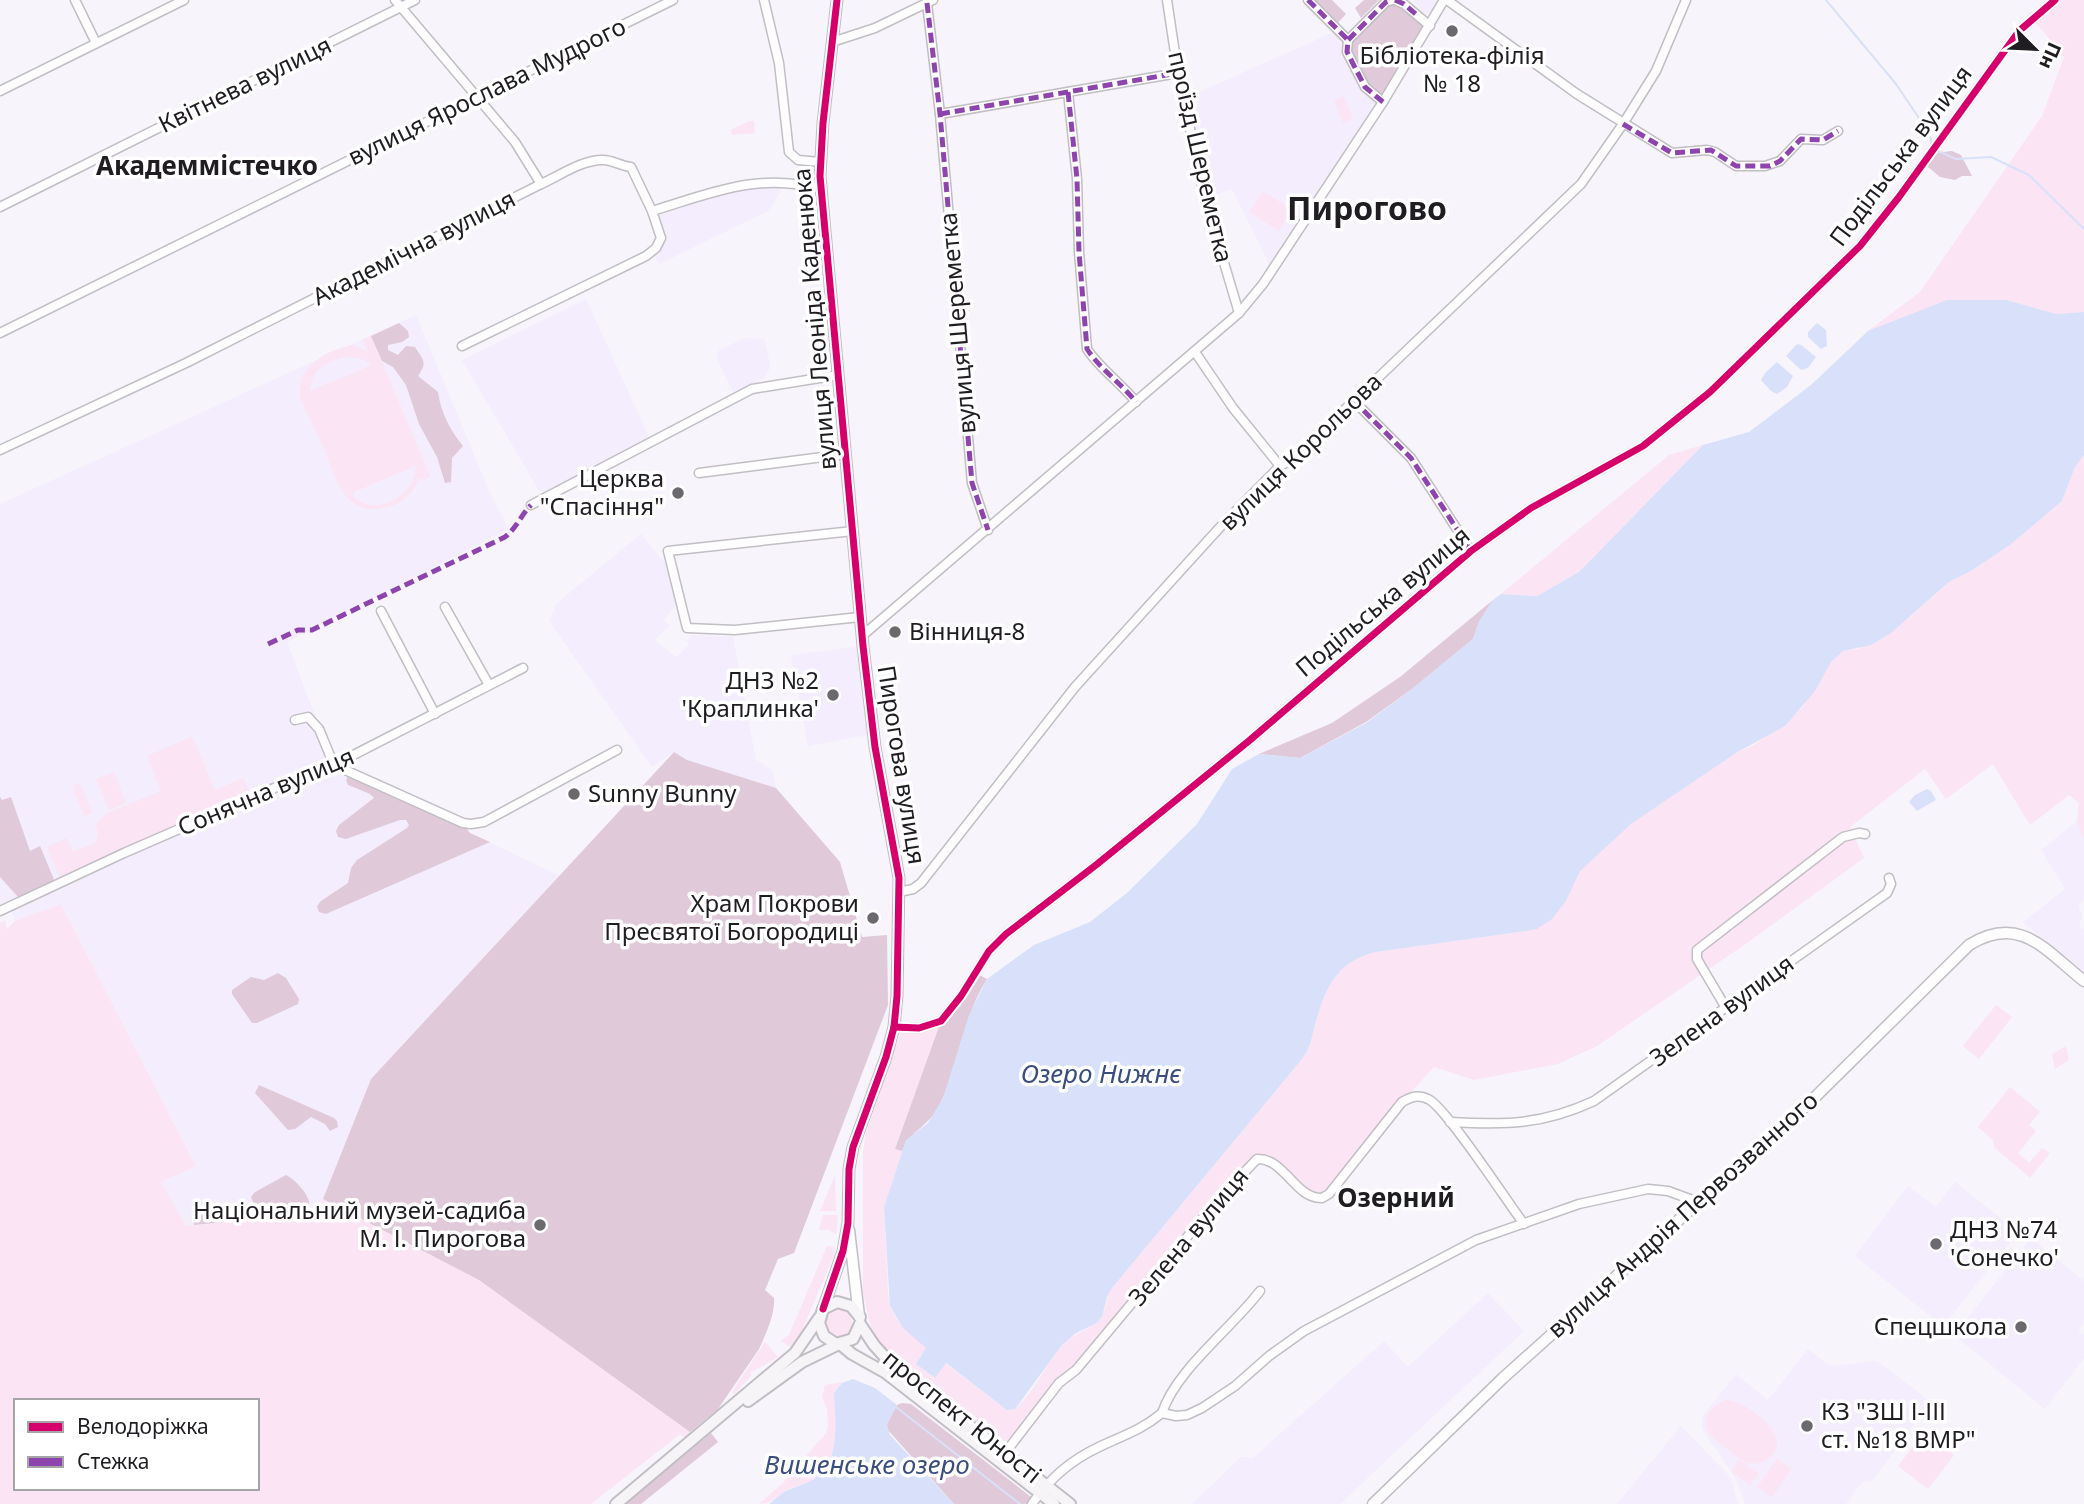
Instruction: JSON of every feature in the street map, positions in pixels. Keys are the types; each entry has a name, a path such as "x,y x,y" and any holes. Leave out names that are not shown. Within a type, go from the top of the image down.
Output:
{"main road":[{"path":"837,1302 851,1306 860,1320 853,1339 839,1344 829,1341 820,1330 821,1314 837,1302"},
{"name":"Пирогова вулиця","path":"616,1504 796,1353 821,1314"},
{"name":"проспект Юності","path":"860,1320 874,1345 892,1365 1004,1453 1043,1489 1054,1504"},
{"name":"проспект Юності","path":"839,1344 886,1373 1043,1489 1070,1504"},
{"name":"Пирогова вулиця","path":"722,1417 810,1358 839,1344"},
{"path":"810,1358 852,1354"}],"street":[{"path":"75,0 96,43"},
{"path":"0,91 184,0"},
{"name":"Квітнева вулиця","path":"0,207 398,4 415,0"},
{"name":"вулиця Ярослава Мудрого","path":"0,333 673,0"},
{"path":"764,0 779,63 789,152 798,160 820,162"},
{"name":"вулиця Леоніда Каденюка","path":"837,0 820,162 821,189 862,636"},
{"name":"проїзд Шереметка","path":"1167,0 1178,73 1205,199 1239,313"},
{"path":"1308,0 1348,40"},
{"path":"1383,102 1365,87 1347,52 1348,40 1386,2 1394,0 1404,4 1430,26"},
{"path":"1446,0 1583,98 1672,153 1711,150 1730,164 1745,168 1773,165 1784,158 1801,139 1824,140 1838,131"},
{"name":"Пирогова вулиця","path":"821,1314 843,1251 848,1223 848,1177 853,1147 886,1057 894,1027 897,996 898,860 875,747 862,636 1239,313 1263,284 1383,102 1446,0"},
{"name":"вулиця Корольова","path":"899,892 913,889 921,883 1075,687 1280,466 1293,459 1435,326 1581,184 1623,124 1660,62 1686,0"},
{"name":"Подільська вулиця","path":"894,1027 919,1028 941,1021 961,996 989,951 1006,934 1250,740 1471,551 1531,508 1643,446 1710,392 1860,246 1899,197 2019,31 2055,0"},
{"path":"832,42 875,28 930,1"},
{"name":"вулиця Шереметка","path":"930,1 972,483 988,530"},
{"path":"398,4 522,150 541,184"},
{"path":"940,114 1178,73"},
{"path":"1068,92 1077,179 1079,252 1087,349 1125,387 1136,402"},
{"name":"Академічна вулиця","path":"0,450 186,363 590,161 606,160 631,167 652,211 661,238 656,248 646,256 462,346"},
{"path":"652,211 734,186 765,181 821,189"},
{"path":"1195,352 1233,408 1280,466"},
{"path":"531,505 752,389 838,376"},
{"path":"1353,400 1411,458 1471,551"},
{"path":"699,473 846,454"},
{"path":"853,531 668,551 687,628 735,630 860,617"},
{"path":"445,607 489,685"},
{"path":"381,611 435,714"},
{"name":"Сонячна вулиця","path":"2,912 124,853 334,765 523,667"},
{"path":"295,720 308,717 319,729 334,765 463,823 484,822 617,750"},
{"path":"1726,1008 1697,959 1697,950 1843,837 1865,834"},
{"name":"Зелена вулиця","path":"1450,1122 1525,1123 1583,1106 1608,1092 1887,893 1891,884 1889,878"},
{"name":"вулиця Андрія Первозванного","path":"1373,1504 1503,1378 1820,1093 1963,950 1974,942 1997,933 2016,932 2029,937 2084,981"},
{"name":"Зелена вулиця","path":"1004,1453 1059,1383 1076,1370 1252,1162 1262,1158 1271,1161 1308,1195 1322,1198 1329,1194 1402,1102 1411,1097 1427,1098 1450,1122 1524,1224"},
{"path":"1162,1413 1187,1415 1202,1408 1235,1386 1269,1356 1304,1331 1476,1240 1579,1204 1648,1189 1668,1191 1698,1202"},
{"name":"Пирогова вулиця","path":"848,1223 860,1320"},
{"path":"1032,1504 1067,1465 1097,1447 1143,1428 1162,1413 1167,1396 1174,1386 1246,1310 1259,1292"}],"shaded area":[{"path":"1308,0 1332,0 1346,14 1334,27"},
{"path":"1364,0 1379,0 1361,18 1355,8"},
{"path":"1398,0 1430,26 1383,102 1358,75 1348,49 1348,40 1386,2"},
{"path":"1412,0 1437,0 1438,6 1433,13 1426,15"},
{"path":"2055,0 2084,0 2084,312 2056,314 2007,300 1868,331 1920,292 2042,116 2064,57 2033,19"},
{"path":"1338,30 1383,102 1272,269 1232,189 1205,199 1184,99"},
{"path":"1344,96 1353,119 1343,123 1334,100"},
{"path":"754,121 755,133 732,135 731,130"},
{"path":"1952,151 1961,155 1972,176 1962,176 1955,180 1940,177 1926,165 1935,153"},
{"path":"779,182 780,193 768,211 659,264 652,252 661,238 652,211 734,186"},
{"path":"1263,191 1292,210 1279,231 1249,212"},
{"path":"586,299 649,437 541,494 462,360"},
{"path":"416,315 490,493 509,529 287,642 334,765 463,823 470,833 560,876 371,1079 319,1213 186,1226 161,1182 196,1165 61,904 15,921 9,905 0,908 0,504"},
{"path":"399,323 408,331 409,337 402,342 388,345 388,350 398,355 406,346 415,347 423,361 418,376 438,392 447,421 463,446 452,458 451,482 445,483 437,457 419,424 406,385 393,367 382,361 371,336"},
{"path":"371,336 430,476 425,480 420,478 410,494 384,508 360,507 344,493 300,397 303,376 315,361 333,351 353,345 368,352 363,339","holes":["346,357 362,359 372,365 310,391 313,377 321,368","415,466 409,487 391,501 369,505 359,501 352,493"]},
{"path":"745,338 764,339 769,370 763,379 733,392 717,359 719,350"},
{"path":"1703,445 1579,572 1537,596 1501,594 1669,455"},
{"path":"2084,455 2084,840 2077,821 2079,803 2069,795 2030,825 1993,764 1946,799 1925,769 1850,827 1864,858 1747,943 1597,1046 1558,1064 1474,1080 1434,1067 1402,1102 1329,1194 1315,1198 1271,1161 1257,1159 1064,1379 1009,1448 900,1364 882,1347 869,1321 863,1292 863,1152 866,1133 902,1028 941,1021 895,1148 902,1151 884,1207 890,1307 898,1321 926,1348 916,1364 934,1378 945,1363 1007,1410 1015,1409 1061,1347 1100,1318 1112,1288 1302,1059 1310,1044 1325,995 1344,968 1363,956 1376,952 1526,931 1566,901 1579,871 1631,824 1736,753 1754,745 1802,708 1831,662 1843,651 1858,649 1910,617 1949,582 2010,545 2062,501 2075,467"},
{"path":"641,534 669,568 677,603 664,620 670,626 654,640 676,657 689,644 687,641 692,635 733,637 756,760 772,770 776,788 687,760 674,752 652,767 549,621 557,603"},
{"path":"1493,600 1479,622 1473,639 1412,689 1366,722 1300,758 1259,754 1332,723 1400,677"},
{"name":"ДНЗ №2 'Краплинка'","path":"863,646 873,734 808,746 791,655"},
{"path":"192,736 215,790 243,778 252,798 61,880 47,847 66,838 73,851 96,843 98,832 95,825 107,813 161,791 147,756"},
{"path":"674,752 687,760 776,788 840,862 862,937 887,935 888,1005 794,1253 778,1259 765,1290 774,1298 767,1330 759,1349 718,1409 690,1432 479,1280 323,1199 371,1079"},
{"path":"114,772 126,803 109,810 96,779"},
{"path":"350,772 463,823 470,833 490,842 326,914 319,912 317,906 321,901 348,883 351,868 357,860 409,825 406,820 400,820 346,839 338,837 336,831 339,825 374,798 348,785 346,780"},
{"path":"80,783 92,813 84,816 74,791 75,785"},
{"path":"0,797 2,800 11,797 30,851 40,846 55,882 19,898 0,877"},
{"path":"2077,821 2084,840 2084,900 2078,906 2082,914 2079,926 2084,930 2084,975 2023,922 2065,889 2041,850"},
{"path":"61,904 196,1166 161,1182 186,1226 318,1213 323,1199 479,1280 690,1432 685,1438 680,1434 591,1504 0,1504 0,923 5,920 7,929 15,921"},
{"path":"278,973 286,978 299,999 298,1004 252,1023 232,990 251,977 264,980"},
{"path":"976,973 987,979 972,1010 939,1106 902,1151 895,1149 941,1021"},
{"path":"1996,1005 2012,1017 1979,1059 1963,1046"},
{"path":"2066,1046 2069,1060 2055,1069 2052,1054"},
{"path":"259,1085 334,1118 338,1127 330,1131 325,1124 311,1117 295,1129 288,1130 255,1093"},
{"path":"2010,1087 2040,1112 2029,1125 2036,1131 2018,1153 2029,1163 2042,1148 2050,1153 2030,1178 1994,1147 1993,1140 1978,1127"},
{"path":"286,1175 306,1194 309,1205 306,1214 267,1218 254,1205 251,1197 255,1192"},
{"path":"835,1175 836,1211 820,1211"},
{"name":"ДНЗ №74 'Сонечко'","path":"1955,1182 2018,1232 1943,1326 1855,1256 1908,1186 1936,1207"},
{"path":"215,1206 234,1221 194,1225 193,1216 196,1211"},
{"path":"823,1215 838,1215 836,1234 829,1230 819,1230"},
{"name":"Спецшкола","path":"2031,1238 2084,1281 2084,1323 2078,1331 2084,1335 2084,1358 2045,1409 1954,1335"},
{"path":"827,1246 834,1247 833,1257 797,1342 789,1346 781,1341 789,1335"},
{"path":"1488,1293 1524,1331 1340,1504 1192,1504 1241,1457 1253,1458 1384,1341 1408,1367"},
{"path":"838,1309 848,1313 852,1323 848,1333 838,1337 828,1333 824,1323 828,1313"},
{"path":"765,1342 778,1357 750,1373 751,1376 734,1394 732,1392"},
{"name":"КЗ \"ЗШ І-ІІІ ст. №18 ВМР\"","path":"1808,1349 1834,1366 1873,1361 1880,1363 1931,1402 1872,1481 1862,1482 1846,1504 1745,1504 1737,1481 1702,1428 1703,1416 1736,1374 1768,1400"},
{"path":"842,1382 834,1393 835,1438 825,1469 818,1477 787,1490 767,1503 759,1504 783,1483 826,1433 827,1410 822,1397 825,1385"},
{"path":"1727,1400 1747,1407 1768,1424 1777,1444 1774,1453 1764,1461 1754,1464 1744,1461 1709,1432 1707,1417 1717,1404"},
{"path":"911,1404 1035,1500 1032,1504 954,1504 887,1429 897,1405"},
{"path":"1681,1426 1731,1478 1738,1504 1617,1504"},
{"path":"1924,1432 1954,1455 1928,1489 1898,1466"},
{"path":"711,1433 718,1442 641,1504 625,1504"},
{"path":"1739,1459 1759,1474 1750,1485 1731,1471"},
{"path":"1777,1459 1792,1469 1772,1497 1757,1487"}],"water":[{"name":"Озеро Нижнє","path":"1947,300 2007,300 2056,314 2084,312 2084,455 2075,467 2062,501 2010,545 1949,582 1891,633 1871,645 1843,651 1831,662 1815,691 1785,726 1736,753 1631,824 1580,871 1566,901 1552,919 1537,929 1376,952 1353,961 1344,968 1325,995 1310,1044 1302,1059 1112,1288 1102,1317 1062,1345 1015,1409 1007,1410 946,1363 935,1378 916,1364 926,1348 903,1328 890,1306 884,1207 906,1140 928,1123 943,1098 969,1015 987,979 1034,945 1090,922 1127,893 1197,824 1232,769 1259,754 1300,758 1366,723 1473,639 1479,622 1493,600 1501,594 1537,596 1579,572 1703,445 1749,432 1811,385 1868,331"},
{"path":"1817,323 1826,330 1827,346 1821,349 1808,337 1808,332"},
{"path":"1797,344 1816,357 1808,368 1801,370 1786,356"},
{"path":"1777,362 1793,376 1787,387 1777,394 1761,380"},
{"path":"1927,789 1936,800 1917,811 1909,802 1915,795"},
{"name":"Вишенське озеро","path":"853,1379 875,1388 897,1405 887,1424 890,1435 954,1504 769,1504 779,1495 813,1479 825,1470 835,1438 834,1393 842,1383"}],"waterway":[{"path":"1826,0 1896,84 1929,133 1932,145"},
{"path":"1938,151 1956,159 1991,157 2029,175 2084,229"},
{"path":"896,1407 1020,1504"}],"marked path":[{"path":"1308,0 1348,40"},
{"path":"1383,102 1365,87 1347,52 1348,40 1386,2 1392,0"},
{"path":"1395,0 1417,15"},
{"path":"927,3 940,114 972,483 988,530"},
{"path":"940,114 1178,73"},
{"path":"1068,92 1077,179 1079,252 1087,349 1136,402"},
{"path":"1623,124 1672,153 1711,150 1736,166 1770,166 1780,161 1801,139 1823,140 1838,131"},
{"path":"1353,400 1411,458 1471,551"},
{"path":"268,644 298,630 312,630 505,537 531,505"}],"cycle path":[{"path":"823,1309 843,1251 848,1223 849,1169 853,1147 886,1057 894,1027 899,878 875,747 863,646 820,176 823,123 837,0"},
{"path":"894,1027 919,1028 941,1021 961,996 989,951 1006,934 1250,740 1471,551 1531,508 1643,446 1710,392 1860,246 1899,197 2019,31 2055,0"}],"place":[{"name":"Бібліотека-філія № 18","path":"1452,31"},
{"name":"Церква \"Спасіння\"","path":"678,493"},
{"name":"Вінниця-8","path":"895,632"},
{"name":"ДНЗ №2 'Краплинка'","path":"833,695"},
{"name":"Sunny Bunny","path":"574,794"},
{"name":"Храм Покрови Пресвятої Богородиці","path":"873,918"},
{"name":"Національний музей-садиба М. І. Пирогова","path":"540,1225"},
{"name":"ДНЗ №74 'Сонечко'","path":"1936,1244"},
{"name":"Спецшкола","path":"2021,1327"},
{"name":"КЗ \"ЗШ І-ІІІ ст. №18 ВМР\"","path":"1807,1426"}],"district":[{"name":"Академмістечко","path":"207,166"},
{"name":"Пирогово","path":"1367,209"},
{"name":"Озерний","path":"1396,1198"}]}
